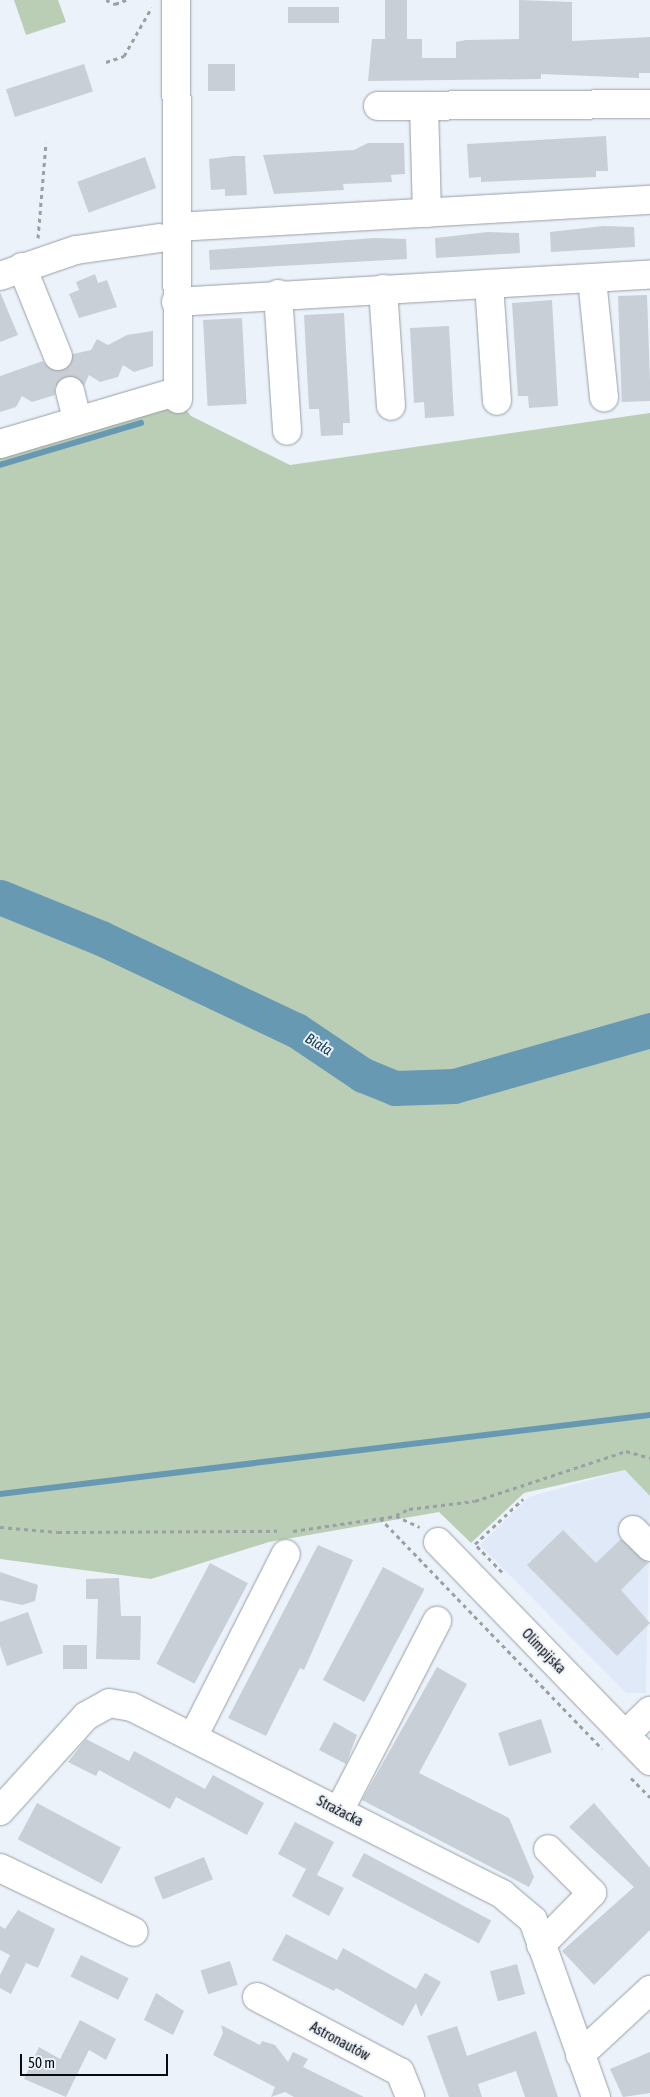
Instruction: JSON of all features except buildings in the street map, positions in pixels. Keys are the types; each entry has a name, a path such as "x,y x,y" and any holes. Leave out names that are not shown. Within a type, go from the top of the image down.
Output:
{"street":[{"path":"0,444 77,420 171,397 176,302 168,233 176,0"},
{"path":"378,106 650,104"},
{"path":"424,106 426,213"},
{"path":"58,356 19,269 76,250 168,233 426,213 650,200"},
{"path":"176,302 278,294 650,275"},
{"path":"592,279 604,396"},
{"path":"489,284 497,401"},
{"path":"383,289 391,406"},
{"path":"278,294 287,431"},
{"path":"70,391 77,420"},
{"name":"Olimpijska","path":"438,1542 639,1768"},
{"path":"193,1737 286,1554"},
{"path":"339,1811 437,1621"},
{"name":"Strażacka","path":"0,1811 86,1716 109,1703 132,1707 502,1894 533,1920 596,2097"},
{"path":"617,1745 650,1711"},
{"path":"541,1945 592,1893 548,1849"},
{"path":"0,1868 134,1932"},
{"path":"580,2055 650,1990"},
{"name":"Astronautów","path":"257,1997 400,2072 410,2097"}],"path":[{"path":"106,0 115,4 126,0"},
{"path":"106,62 124,56 156,0"},
{"path":"19,269 46,142"},
{"path":"0,1527 67,1532 306,1531 396,1516 408,1509 475,1501 626,1451 650,1458"},
{"path":"509,1579 475,1544 523,1499"},
{"path":"396,1516 417,1524 438,1542"},
{"path":"380,1518 617,1745"},
{"path":"639,1768 650,1797"}],"shaded area":[{"path":"626,1470 650,1496 646,1693 626,1693 480,1545 529,1497"}],"green space":[{"path":"14,0 58,0 66,22 26,35"},
{"path":"178,399 191,416 290,465 650,413 650,1496 625,1470 524,1493 471,1543 439,1512 269,1542 151,1579 0,1559 0,452"}],"waterway":[{"path":"0,465 141,423"},
{"name":"Biała","path":"0,897 101,938 296,1030 363,1075 395,1088 454,1086 650,1030"},
{"path":"0,1494 650,1415"}],"tunnel":[{"path":"58,356 70,391"}]}
